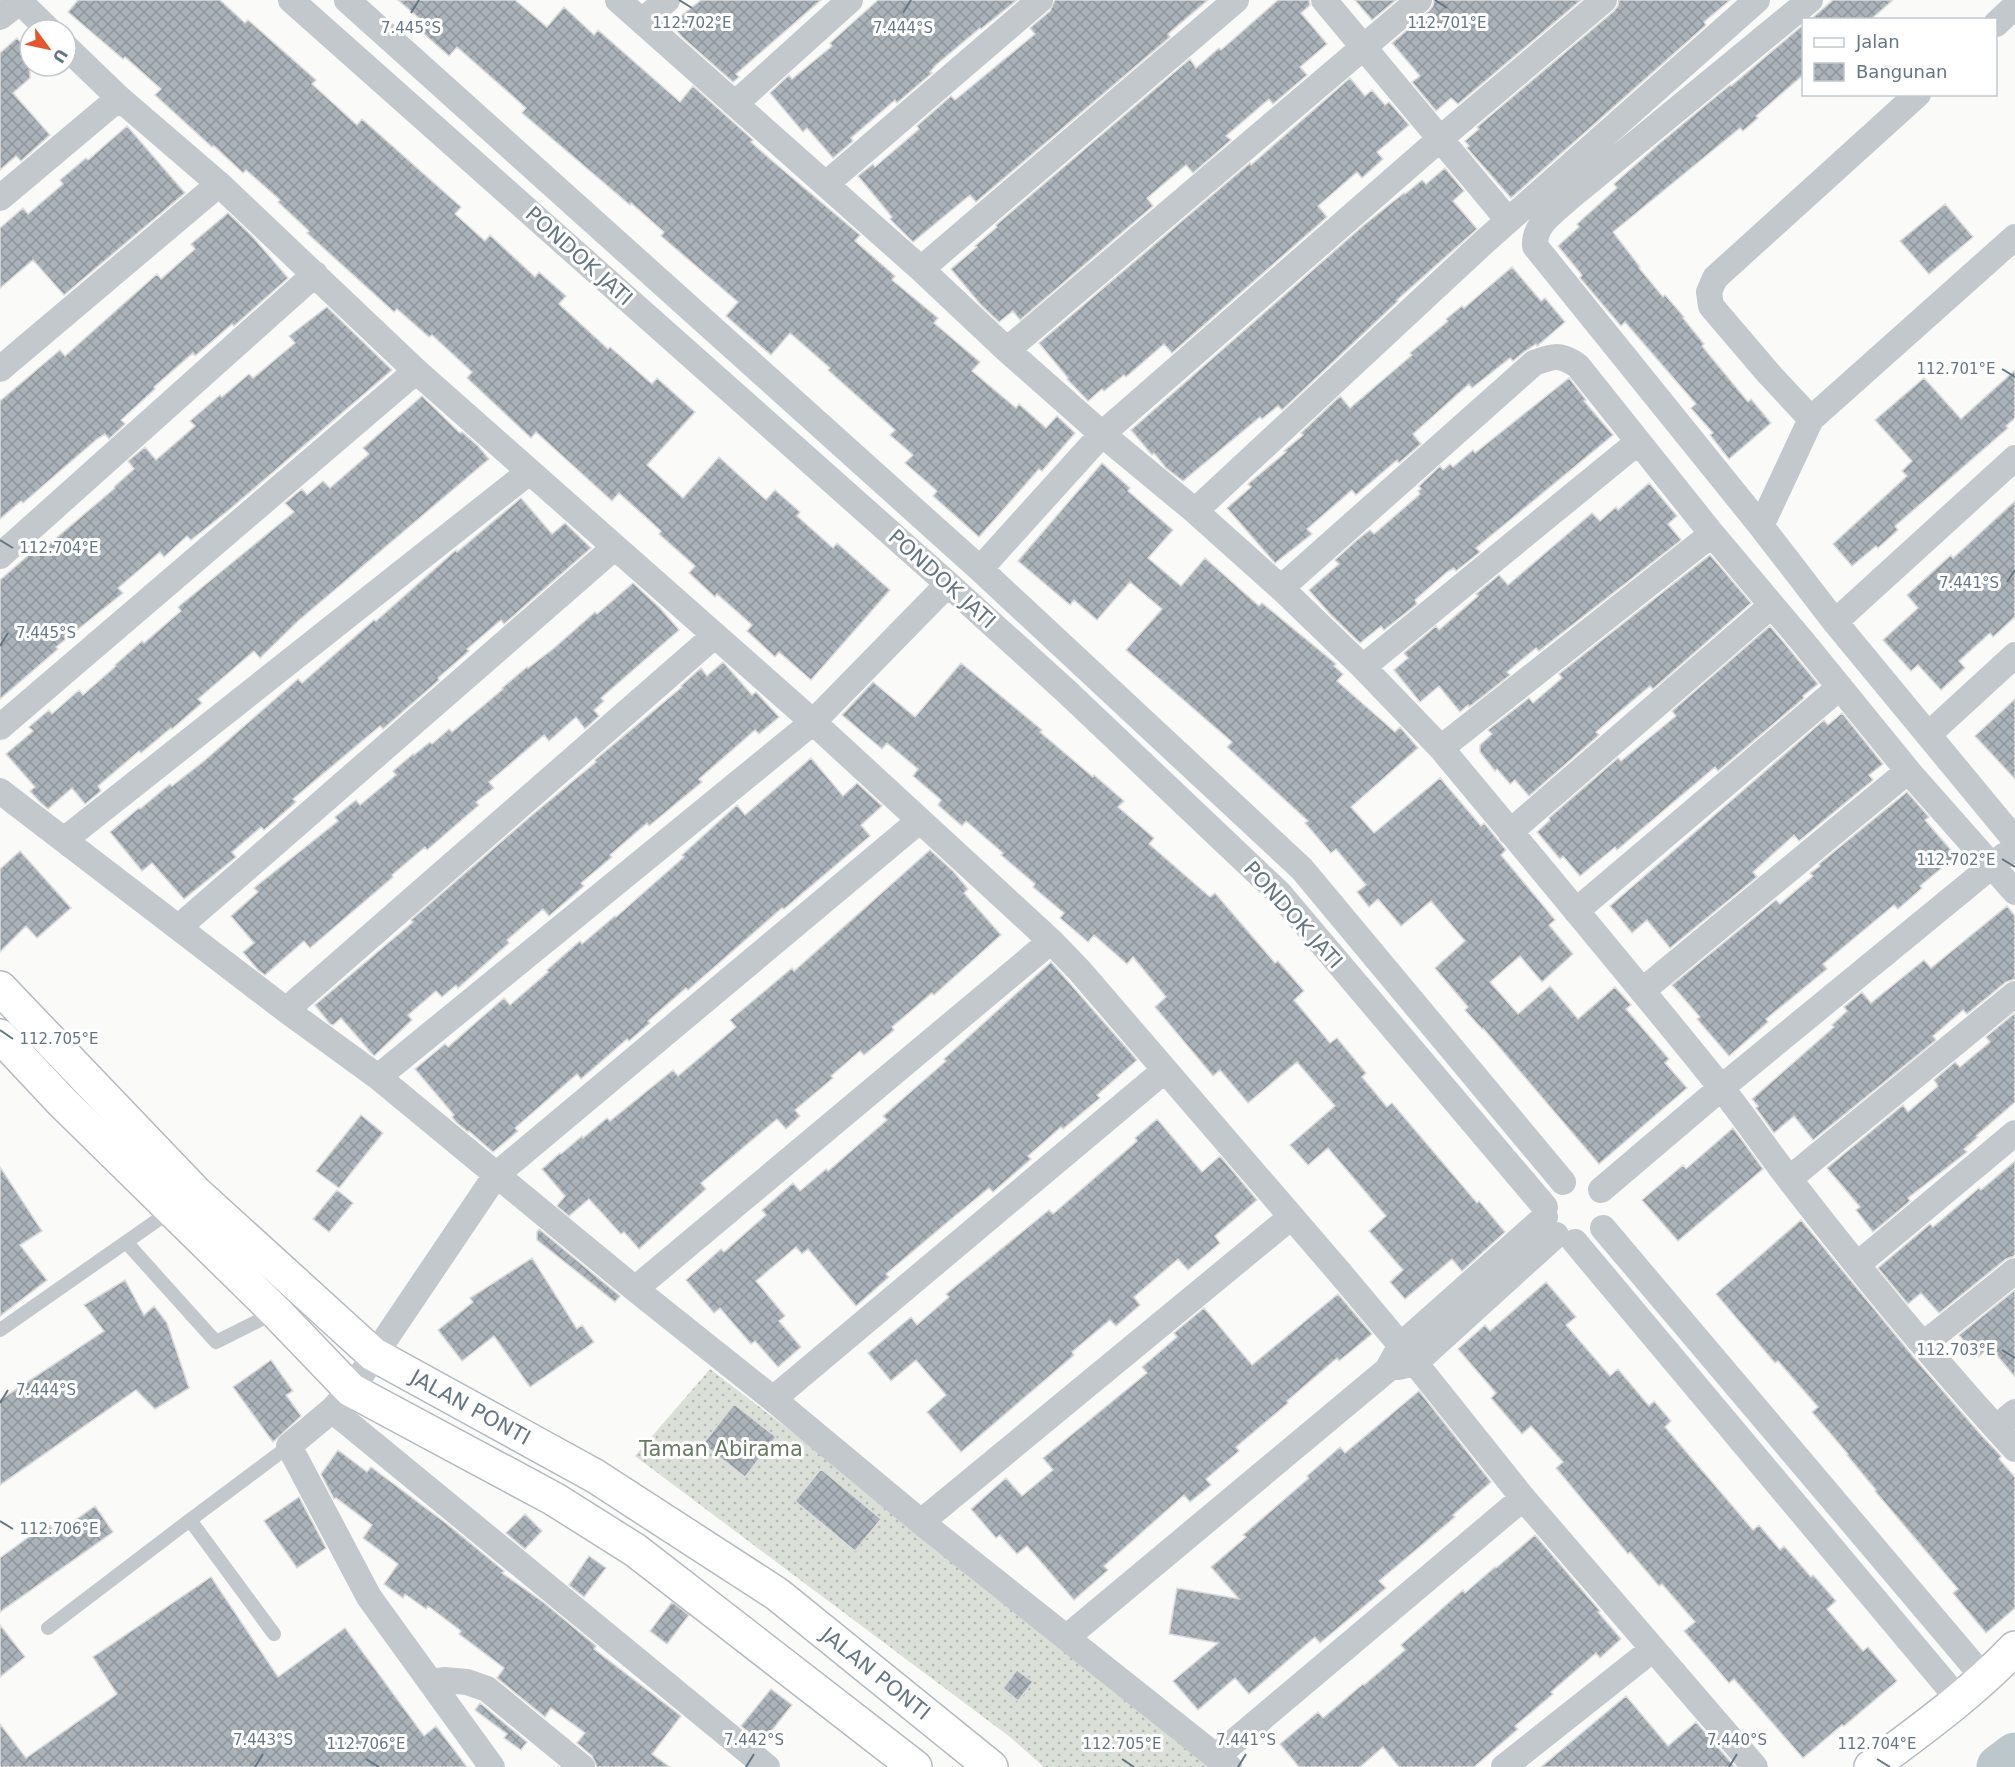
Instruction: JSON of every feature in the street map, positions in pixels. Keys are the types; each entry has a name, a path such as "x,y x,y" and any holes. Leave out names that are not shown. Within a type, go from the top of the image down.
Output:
{"main road":[{"name":"JALAN PONTI","path":"0,988 195,1192 373,1354 595,1476 777,1594 991,1767"},
{"name":"JALAN PONTI","path":"0,1036 62,1102 276,1312 341,1400 554,1499 635,1550 915,1767"},
{"path":"1871,1767 1959,1701 1985,1679 2015,1648"}],"street":[{"name":"PONDOK JATI","path":"291,0 948,584 1066,691 1279,893 1555,1225 1959,1701"},
{"name":"PONDOK JATI","path":"347,0 980,569 1302,869 1563,1182"},
{"path":"618,0 921,269 1007,350 1102,434 1195,511 1281,588 1363,667 1441,748 1721,1088 1789,1179 1924,1344 2005,1420 2015,1449"},
{"path":"642,21 667,0"},
{"path":"736,103 850,0"},
{"path":"826,184 1040,0"},
{"path":"921,269 1236,0"},
{"path":"1324,0 1508,220"},
{"path":"1007,350 1419,0"},
{"path":"980,569 1102,434 1441,138 1604,0"},
{"path":"1195,511 1508,220 1757,0"},
{"path":"1810,0 1568,199 1539,227 1535,235 1535,246 1761,526 1835,622 2015,840"},
{"path":"15,5 33,18"},
{"path":"1997,22 2015,6"},
{"path":"78,59 119,98 219,184 416,371 813,722 1051,941 1079,970 1408,1354 1523,1498 1755,1767"},
{"path":"1811,419 1768,374 1711,306 1709,292 1715,278 1916,96"},
{"path":"0,198 119,98"},
{"path":"0,369 219,184"},
{"path":"1761,526 1811,419 2015,237"},
{"path":"0,556 315,274"},
{"path":"1281,588 1534,363 1552,357 1566,358 1578,366 1712,534 1941,811 2015,892"},
{"path":"0,727 416,371"},
{"path":"1363,667 1638,442"},
{"path":"1835,622 2015,458"},
{"path":"64,840 529,472"},
{"path":"1441,748 1712,534"},
{"path":"179,927 615,547"},
{"path":"378,1077 813,722 948,584"},
{"path":"1510,832 1772,605"},
{"path":"286,1010 714,636"},
{"path":"1929,734 2015,655"},
{"path":"1066,691 1086,666"},
{"path":"1576,911 1840,687"},
{"path":"1642,991 1908,771"},
{"path":"0,791 286,1010 378,1077 921,1522 1223,1762 1523,1498"},
{"path":"492,1767 369,1597 289,1446 341,1400 496,1175 919,821"},
{"path":"1601,1190 1721,1088 2015,847"},
{"path":"635,1289 1051,941"},
{"path":"1789,1179 2015,994"},
{"path":"773,1399 1165,1070"},
{"path":"1858,1264 2015,1133"},
{"path":"1583,1179 1601,1190 1606,1198 1608,1209 1603,1228 1586,1241 1555,1225 1548,1197 1554,1188 1563,1182 1583,1179"},
{"path":"921,1522 1291,1217"},
{"path":"1067,1637 1408,1354 1555,1225"},
{"path":"1603,1228 1985,1679"},
{"path":"1924,1344 2015,1271"},
{"path":"341,1400 767,1767"},
{"path":"1504,1767 1653,1649"},
{"path":"431,1682 444,1680 467,1682 487,1689 582,1767"}],"lane":[{"path":"0,1330 172,1210"},
{"path":"126,1242 216,1342 276,1312"},
{"path":"48,1628 289,1446"},
{"path":"190,1520 274,1634"}],"green space":[{"name":"Taman Abirama","path":"710,1369 850,1476 1217,1767 1044,1767 1010,1737 635,1456"}],"building":[{"path":"78,0 220,0 245,23 248,20 316,80 312,84 357,125 362,119 461,207 455,214 485,241 490,235 535,277 539,272 566,296 559,304 608,349 610,347 652,384 657,378 695,412 647,465 683,498 719,457 766,500 775,490 800,512 797,516 833,548 837,543 890,590 811,680 779,652 775,657 747,631 752,625 717,594 715,597 689,573 695,566 659,534 661,531 619,493 612,501 536,432 531,438 467,378 472,372 432,335 429,337 397,309 394,312 307,233 309,231 278,202 280,200 246,170 243,173 214,146 212,147 155,95 161,89 68,12"},
{"path":"398,0 515,0 547,27 564,7 594,35 598,30 680,102 693,86 753,140 751,142 770,159 860,235 855,241 895,276 892,280 938,318 934,323 980,362 972,371 1016,408 1019,404 1046,428 1057,416 1075,433 1042,471 1039,469 979,537 933,496 937,491 905,463 913,455 890,435 895,430 828,370 830,368 790,333 771,355 726,316 738,302 661,236 664,232 631,203 630,205 522,113 526,108 457,47 449,56 414,25 420,19"},
{"path":"701,0 821,0 736,74 739,77 733,82 682,37 671,24"},
{"path":"878,0 1017,0 936,65 930,72 932,73 897,103 895,100 851,138 853,141 833,158 807,128 803,132 770,93 789,75 792,79 832,46 830,43"},
{"path":"1055,0 1208,0 1168,34 1170,37 976,202 970,195 913,242 890,219 892,217 858,176 873,164 875,167 919,129 917,126 951,96 955,100 1035,34 1030,28 1050,11"},
{"path":"1278,0 1309,0 1310,5 1301,13 1327,44 1300,67 1307,75 1273,104 1269,99 1226,136 1231,140 1193,173 1186,165 1147,198 1153,206 1020,320 1013,311 999,322 981,305 951,269 977,247 975,246 997,227 996,225 1190,59 1196,68 1219,48 1221,50"},
{"path":"1355,0 1396,0 1372,20"},
{"path":"1434,0 1581,0 1458,104 1451,98 1436,111 1412,82 1420,76 1392,43 1429,11"},
{"path":"1619,0 1730,0 1704,22 1706,25 1511,198 1467,148 1469,146 1465,141 1479,129 1477,127 1614,11"},
{"path":"1833,0 1893,0 1872,18 1812,18"},
{"path":"1802,26 1802,76 1756,116 1758,118 1743,131 1740,128 1613,232 1663,297 1665,295 1684,317 1704,344 1702,346 1748,402 1751,399 1771,423 1729,459 1710,435 1713,433 1691,408 1696,404 1625,322 1621,326 1580,278 1582,275 1558,246 1579,227 1577,224 1617,188 1614,184 1660,143"},
{"path":"18,39 18,78 30,78 13,93 50,135 21,161 16,156 0,170 0,53"},
{"path":"1350,78 1365,96 1372,90 1385,105 1389,102 1409,125 1377,152 1383,159 1362,178 1357,172 1318,206 1327,217 1172,353 1164,344 1126,377 1124,375 1088,401 1067,379 1039,343 1250,163 1251,165"},
{"path":"127,126 185,193 64,295 33,260 0,288 0,228 23,208 28,214 63,184 60,180 86,158 88,160"},
{"path":"1445,168 1464,191 1453,201 1477,229 1397,300 1282,410 1278,406 1262,419 1260,417 1183,481 1166,468 1154,453 1152,455 1131,430 1364,225 1422,180 1426,184"},
{"path":"1945,204 1973,237 1929,274 1900,241"},
{"path":"228,213 252,236 288,278 234,326 232,324 195,356 193,353 154,387 155,389 121,420 125,424 109,439 105,434 97,439 23,503 21,501 0,519 0,401 60,350 65,356 157,274 161,279 195,249 191,244"},
{"path":"1512,267 1541,301 1545,298 1565,322 1537,346 1536,344 1513,361 1510,358 1472,388 1469,384 1413,434 1421,444 1399,463 1397,460 1356,495 1352,490 1307,529 1312,534 1275,563 1227,508 1251,487 1248,484 1286,452 1284,451 1303,435 1301,433 1340,396 1350,408 1412,355 1410,353 1448,321 1446,319 1462,306 1464,308"},
{"path":"327,307 392,370 191,540 187,536 164,557 160,552 118,588 123,593 56,647 58,649 0,699 0,580 32,552 35,556 115,488 134,469 128,461 145,447 156,460 195,426 190,421 249,374 253,378 295,343 289,336"},
{"path":"2015,370 2015,418 2006,426 2008,428 1895,526 1898,530 1878,548 1876,546 1852,566 1833,544 1907,476 1902,471 1912,461 1875,420 1924,378 1961,419"},
{"path":"1569,378 1586,400 1584,401 1613,435 1476,548 1480,552 1456,571 1454,568 1447,572 1415,600 1417,604 1384,630 1381,626 1360,643 1309,590 1339,564 1335,560 1357,540 1370,530 1374,534 1420,494 1419,486 1440,466 1443,470 1450,464 1453,467 1473,450 1475,453"},
{"path":"422,396 460,433 462,432 478,446 489,459 298,621 260,658 254,651 198,699 202,703 172,729 141,753 139,751 98,786 101,791 85,804 72,788 48,809 40,802 30,791 35,787 6,754 33,731 29,727 49,710 52,714 79,690 83,695 142,641 144,643 181,611 178,607 294,512 285,503 302,489 307,495 323,481 330,488 369,454 363,448"},
{"path":"1102,463 1130,488 1128,491 1173,530 1148,558 1181,586 1205,558 1259,606 1262,603 1336,664 1334,666 1343,674 1337,681 1395,732 1400,727 1418,748 1351,807 1374,833 1440,778 1481,826 1484,823 1506,850 1501,855 1555,920 1549,925 1573,954 1542,982 1520,956 1490,982 1518,1014 1550,986 1578,1019 1615,987 1631,1005 1626,1009 1669,1059 1665,1063 1687,1088 1599,1164 1465,1010 1468,1007 1435,968 1465,941 1431,901 1401,926 1378,899 1369,907 1357,892 1366,885 1336,849 1331,853 1305,823 1308,821 1227,747 1232,742 1126,650 1162,609 1130,582 1097,620 1074,600 1070,605 1018,561"},
{"path":"1649,483 1677,516 1668,524 1681,540 1539,651 1536,648 1507,672 1510,675 1469,707 1468,705 1460,712 1439,686 1420,702 1394,670 1408,658 1404,653 1436,626 1439,630 1499,575 1508,585 1592,513 1600,521 1616,507 1618,510"},
{"path":"521,498 552,534 565,523 591,548 504,624 501,620 467,649 469,651 438,678 439,680 383,729 380,726 293,799 296,802 264,830 261,827 232,852 236,857 184,899 152,863 142,871 110,832 170,784 172,786 204,761 298,679 302,683 456,550 457,552"},
{"path":"2015,501 2015,617 1993,637 1990,633 1959,661 1965,668 1941,690 1918,665 1911,671 1883,640 1918,608 1907,595 1951,555 1953,558"},
{"path":"1710,555 1751,603 1653,689 1650,686 1619,712 1596,732 1599,735 1529,796 1515,780 1510,784 1497,769 1495,771 1480,752 1480,745 1492,734 1488,730 1529,698 1533,703 1562,678 1559,674"},
{"path":"633,583 660,608 679,630 601,698 604,701 594,710 599,716 585,729 576,717 549,741 544,735 489,782 494,788 476,802 479,805 427,850 425,847 310,948 304,941 265,975 258,970 243,952 254,943 231,916 258,892 254,888 338,821 335,817 356,800 360,805 396,775 393,771 413,754 430,742 432,744 449,729 452,732 527,667 553,649 595,612 597,614"},
{"path":"1770,626 1818,684 1718,771 1715,767 1617,850 1615,847 1580,876 1563,856 1560,859 1537,832 1550,820 1549,818 1618,758 1621,761 1676,716 1672,711"},
{"path":"723,662 752,695 756,692 779,717 759,734 755,730 699,779 702,782 649,826 647,823 610,855 612,857 581,883 584,886 549,916 543,909 507,940 509,943 458,988 456,985 442,997 436,991 408,1015 412,1020 374,1056 341,1018 333,1025 330,1024 315,1005 413,922 411,920 596,762 595,760 682,687 701,668 707,676"},
{"path":"961,663 1124,801 1118,807 1154,838 1149,844 1210,897 1215,893 1275,963 1278,961 1304,991 1294,1000 1330,1043 1337,1038 1366,1073 1362,1077 1387,1107 1392,1103 1477,1203 1479,1201 1505,1232 1462,1271 1452,1259 1405,1299 1390,1282 1403,1270 1369,1231 1386,1216 1328,1148 1308,1165 1290,1145 1335,1106 1297,1062 1248,1103 1220,1070 1213,1076 1155,1007 1166,997 1133,957 1127,964 1094,935 1088,942 1060,918 1064,913 1033,887 1035,884 1001,855 1003,853 966,821 962,826 938,805 941,800 913,776 918,769 887,743 882,749 842,715 873,682 915,717"},
{"path":"2015,699 2015,779 1975,736"},
{"path":"1842,713 1883,764 1869,775 1873,780 1799,841 1794,835 1753,872 1757,877 1670,948 1647,920 1632,933 1610,906 1824,720 1828,725"},
{"path":"811,758 843,796 857,783 882,806 861,825 870,836 784,909 782,908 688,990 686,988 629,1041 627,1039 581,1079 577,1074 515,1128 518,1131 493,1152 456,1122 452,1117 454,1115 415,1069 445,1044 448,1047 504,998 510,1005 580,941 582,944 616,917 684,857 682,855 737,805 745,815"},
{"path":"1907,792 1929,817 1925,820 1956,856 1920,886 1922,888 1898,909 1894,905 1823,964 1827,969 1766,1019 1768,1022 1729,1056 1697,1019 1700,1017 1672,985 1776,900 1780,904 1813,876 1810,873 1820,866 1819,864"},
{"path":"930,850 953,871 968,889 964,893 1001,935 934,995 932,993 892,1027 894,1030 864,1055 860,1051 831,1076 833,1078 795,1110 800,1116 786,1129 777,1119 701,1183 706,1189 639,1249 624,1232 621,1234 589,1199 569,1216 557,1206 565,1196 542,1169 607,1118 610,1121 673,1070 678,1076 736,1027 730,1020 792,968 794,971"},
{"path":"20,851 71,908 37,938 26,926 0,952 0,869"},
{"path":"2007,906 2015,916 2015,979 2006,982 1967,1014 1963,1010 1933,1036 1936,1040 1813,1140 1794,1116 1774,1133 1752,1099 1834,1027 1832,1025 1847,1011 1844,1007 1862,992 1871,1003 1924,960 1931,968"},
{"path":"1051,962 1137,1060 1097,1095 1100,1098 1063,1129 1061,1127 1028,1156 1031,1159 993,1192 989,1188 950,1220 886,1274 889,1277 856,1306 808,1249 802,1254 796,1247 756,1281 785,1316 779,1321 801,1347 778,1367 755,1341 751,1344 720,1308 714,1313 686,1280 721,1249 724,1252 766,1215 762,1210 793,1183 800,1191 826,1169 828,1171 887,1120 883,1116 946,1061 944,1059"},
{"path":"2015,1013 2015,1102 1976,1136 1978,1137 1964,1149 1967,1152 1908,1198 1910,1201 1873,1232 1856,1210 1860,1207 1827,1168 1903,1105 1908,1112 1938,1086 1934,1080 1955,1062 1960,1067 1990,1042 1986,1037"},
{"path":"361,1115 383,1133 339,1188 316,1171"},
{"path":"1157,1119 1202,1172 1220,1156 1257,1200 1215,1236 1220,1243 1188,1270 1178,1259 1134,1297 1140,1305 1116,1326 1110,1320 1072,1352 1074,1355 961,1452 927,1412 946,1395 916,1360 891,1381 868,1353 911,1317 917,1325 949,1297 946,1294 1049,1210 1053,1214 1137,1141 1135,1138"},
{"path":"1733,1128 1763,1169 1678,1241 1642,1200 1683,1165 1686,1169"},
{"path":"2015,1161 2015,1256 2006,1259 1939,1313 1921,1293 1908,1304 1878,1268 1930,1224 1933,1227"},
{"path":"0,1167 42,1231 20,1245 47,1280 0,1316"},
{"path":"337,1190 353,1203 329,1232 313,1219"},
{"path":"1801,1220 1916,1360 2001,1456 1999,1459 2015,1477 2015,1608 1986,1633 1953,1593 1958,1589 1812,1412 1818,1407 1778,1361 1775,1363 1716,1294"},
{"path":"539,1229 620,1296 615,1302 537,1240"},
{"path":"532,1258 577,1329 582,1325 594,1342 530,1387 494,1336 462,1361 438,1330 473,1302 470,1298"},
{"path":"125,1280 144,1315 154,1306 167,1323 189,1388 155,1409 136,1390 0,1485 0,1400 104,1331 84,1305"},
{"path":"1546,1282 1576,1317 1566,1325 1610,1376 1618,1369 1649,1406 1654,1401 1671,1421 1665,1427 1753,1530 1759,1525 1780,1550 1784,1546 1811,1577 1813,1575 1836,1601 1827,1609 1863,1651 1868,1647 1897,1681 1803,1758 1734,1679 1729,1683 1684,1631 1695,1622 1662,1584 1659,1586 1630,1552 1628,1554 1556,1468 1563,1462 1531,1426 1522,1434 1491,1398 1496,1393 1458,1349 1485,1325 1490,1331"},
{"path":"2015,1290 2015,1377 1990,1347 1978,1357 1959,1335"},
{"path":"1338,1294 1372,1334 1339,1361 1337,1358 1287,1401 1288,1403 1236,1447 1239,1451 1206,1479 1211,1485 1190,1502 1184,1495 1104,1566 1108,1570 1074,1600 1027,1546 1017,1554 1000,1535 996,1538 971,1509 1006,1478 1022,1496 1053,1470 1043,1458 1147,1373 1142,1367 1177,1337 1174,1333 1204,1308 1252,1365"},
{"path":"271,1360 293,1391 286,1395 301,1416 273,1442 233,1387"},
{"path":"1419,1391 1491,1482 1453,1515 1455,1517 1379,1581 1386,1588 1320,1643 1315,1637 1249,1694 1235,1678 1198,1710 1173,1681 1218,1643 1169,1634 1177,1588 1239,1599 1211,1567 1246,1537 1243,1535 1309,1478 1307,1476 1340,1447 1345,1453"},
{"path":"734,1404 776,1437 745,1477 703,1444"},
{"path":"338,1450 367,1472 371,1467 447,1524 504,1571 502,1573 543,1602 596,1646 594,1649 681,1716 652,1754 670,1767 597,1767 592,1756 577,1743 585,1733 551,1708 545,1717 497,1678 504,1668 459,1634 461,1631 428,1606 426,1609 405,1594 403,1598 384,1584 398,1564 363,1538 372,1525 336,1498 334,1499 321,1474"},
{"path":"821,1469 881,1519 855,1551 795,1501"},
{"path":"299,1497 326,1548 297,1568 264,1521"},
{"path":"95,1506 113,1532 0,1612 0,1558 48,1523 56,1534"},
{"path":"525,1514 542,1531 525,1549 506,1533"},
{"path":"1535,1535 1621,1639 1600,1658 1596,1653 1551,1692 1553,1694 1515,1726 1518,1729 1474,1767 1399,1767 1383,1747 1360,1767 1299,1767 1280,1744 1318,1712 1323,1718 1364,1685 1405,1650 1401,1645 1463,1590 1465,1593"},
{"path":"589,1556 606,1568 584,1597 569,1585"},
{"path":"211,1577 278,1677 345,1628 424,1736 436,1726 467,1767 0,1767 0,1724 26,1758 117,1694 93,1657"},
{"path":"672,1602 689,1615 667,1644 650,1631"},
{"path":"0,1625 25,1657 0,1677"},
{"path":"1017,1670 1033,1682 1018,1701 1003,1688"},
{"path":"771,1689 792,1705 762,1743 741,1726"},
{"path":"1626,1696 1668,1746 1696,1722 1735,1767 1541,1767"},
{"path":"480,1703 527,1742 521,1750 504,1738 507,1734 475,1710"}],"waterway":[{"path":"1999,1767 2015,1755"}]}
